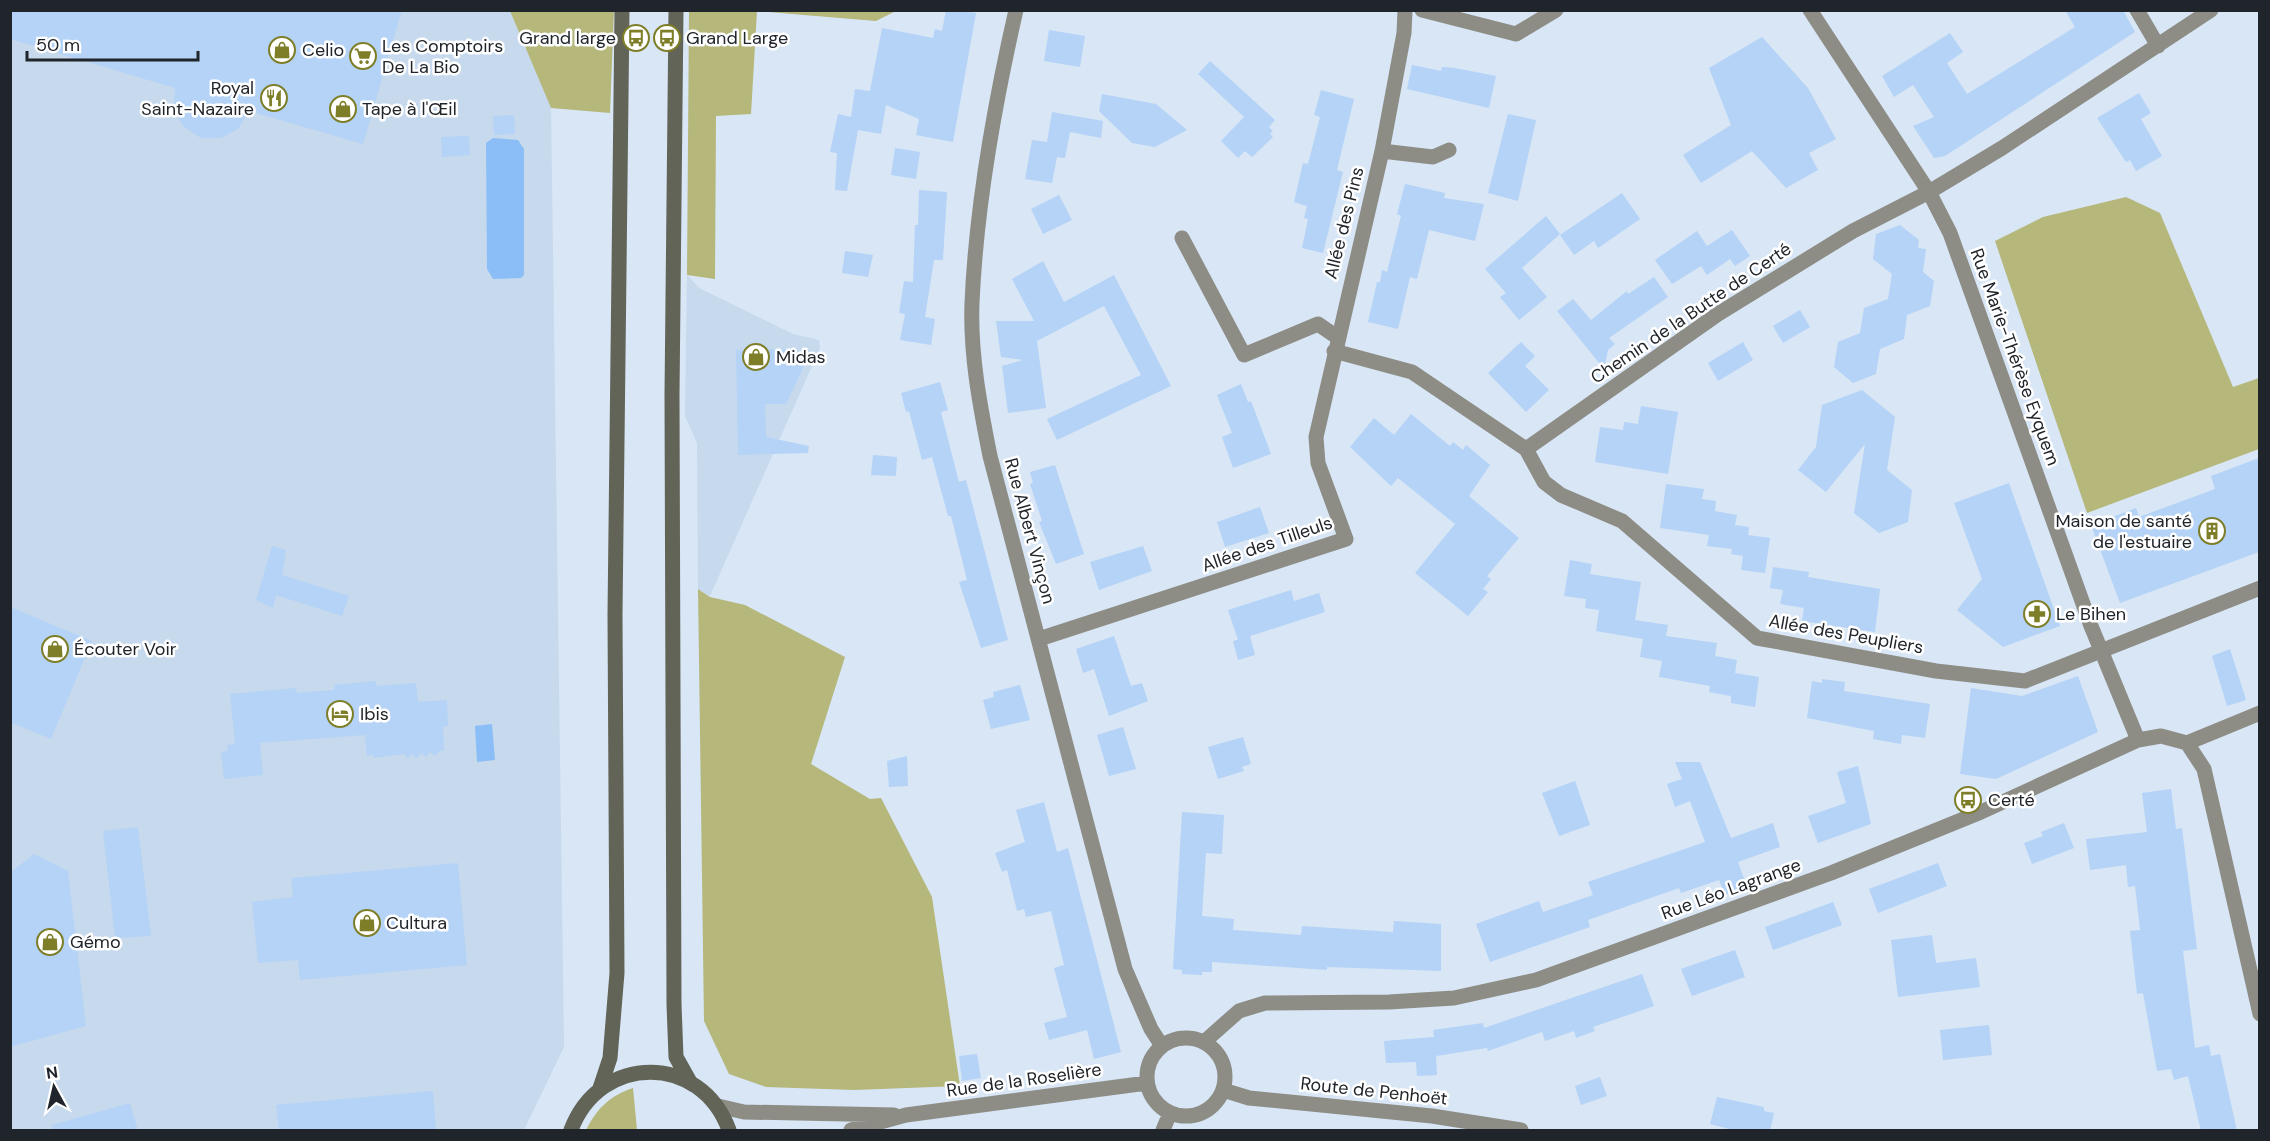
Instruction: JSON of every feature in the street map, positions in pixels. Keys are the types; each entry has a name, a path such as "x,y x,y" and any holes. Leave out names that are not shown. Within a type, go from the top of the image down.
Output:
{"main road":[{"path":"600,1088 610,1058 617,973 615,615 622,10"},
{"path":"676,10 672,395 674,993 676,1057 690,1082"},
{"path":"571,1131 586,1101 600,1088 631,1074 649,1072 670,1074 690,1082 705,1092 718,1107 729,1131"}],"street":[{"name":"Rue Albert Vinçon","path":"1016,10 983,197 972,303 974,360 990,456 1125,969 1151,1029 1162,1046"},
{"path":"1382,151 1404,33 1406,10"},
{"path":"1422,10 1516,34 1556,10"},
{"name":"Rue Marie-Thérèse Eyquem","path":"1810,10 1929,192 1950,233 2101,651 2138,740"},
{"path":"2137,10 2158,46"},
{"name":"Chemin de la Butte de Certé","path":"1526,449 1718,314 1853,231 1929,192 2211,10"},
{"name":"Allée des Pins","path":"1335,344 1382,151 1433,157 1449,150"},
{"path":"1182,238 1244,355 1318,324 1335,344 1412,372 1526,449"},
{"name":"Allée des Tilleuls","path":"1039,639 1346,539 1318,463 1316,437 1335,344"},
{"name":"Allée des Peupliers","path":"1526,449 1544,482 1561,495 1622,521 1757,638 1936,671 2025,681 2259,588"},
{"path":"2259,713 2187,743 2204,769 2259,1014"},
{"name":"Rue Léo Lagrange","path":"1204,1042 1239,1011 1265,1003 1389,1002 1454,998 1536,980 1830,873 1981,812 2138,740 2161,736 2187,743"},
{"path":"1183,1038 1204,1042 1220,1058 1225,1079 1223,1090 1217,1101 1196,1115 1170,1113 1155,1101 1147,1083 1149,1062 1162,1046 1183,1038"},
{"name":"Rue de la Roselière","path":"718,1107 744,1112 906,1115 1147,1083"},
{"name":"Route de Penhoët","path":"1223,1090 1249,1098 1432,1116 1521,1131"},
{"path":"1163,1131 1170,1113"},
{"name":"Rue de la Roselière","path":"851,1131 906,1115"}],"shaded area":[{"path":"10,11 510,11 551,108 564,1047 524,1130 11,1130"},
{"path":"687,275 699,288 793,334 819,340 820,348 710,596 698,589 697,443 685,416"}],"green space":[{"path":"510,11 614,11 610,113 551,108"},
{"path":"689,11 757,11 751,114 716,116 715,279 687,275"},
{"path":"757,11 896,11 876,21"},
{"path":"2126,197 2160,213 2233,387 2259,378 2259,449 2087,513 1995,241 2043,217"},
{"path":"698,589 710,597 745,605 845,657 811,764 870,799 881,798 932,897 960,1086 854,1090 766,1087 729,1074 704,1021"},
{"path":"633,1088 637,1130 586,1130 605,1104 617,1095"}],"water":[{"path":"493,138 518,140 524,149 524,275 521,278 493,279 487,269 486,143"},
{"path":"492,724 495,760 477,762 475,726"}],"building":[{"path":"10,10 402,10 363,144 249,111 238,129 221,138 201,138 183,126 174,110 175,88 10,39"},
{"path":"946,10 976,13 953,142 916,135 919,119 886,105 881,134 858,130 847,191 835,190 837,153 830,152 838,114 851,117 855,89 870,91 882,28 933,38 935,29 942,31"},
{"path":"2065,10 2123,10 2135,32 1945,156 1934,158 1913,126 1934,117 1913,85 1894,97 1882,76 1950,33 1963,52 1947,63 1967,94 2075,27"},
{"path":"1049,30 1085,36 1080,67 1044,61"},
{"path":"1762,37 1808,88 1836,139 1809,153 1818,170 1786,188 1752,151 1701,183 1683,155 1731,125 1709,68"},
{"path":"1210,61 1275,120 1269,127 1273,131 1270,134 1273,137 1252,157 1245,151 1238,158 1221,141 1244,117 1198,74"},
{"path":"1412,65 1441,71 1442,67 1455,68 1496,76 1489,108 1407,89"},
{"path":"1321,90 1354,99 1337,170 1343,172 1323,253 1302,248 1308,219 1304,218 1307,206 1294,202 1303,163 1308,164 1320,117 1314,115"},
{"path":"2139,93 2151,113 2141,119 2162,156 2136,171 2130,160 2126,162 2097,118"},
{"path":"1102,94 1156,104 1187,130 1155,147 1132,143 1099,111"},
{"path":"1052,112 1103,121 1101,138 1070,132 1065,158 1057,157 1052,183 1025,179 1032,140 1047,142"},
{"path":"1508,114 1536,120 1518,201 1488,193"},
{"path":"514,115 515,134 494,135 493,116"},
{"path":"469,136 470,155 442,157 441,137"},
{"path":"895,148 920,152 916,179 891,175"},
{"path":"1405,184 1445,193 1444,198 1484,204 1475,241 1429,230 1417,279 1410,277 1398,329 1368,322 1377,282 1380,282 1382,270 1387,272 1401,216 1397,214"},
{"path":"919,190 947,192 943,260 934,260 925,317 935,319 931,345 900,340 905,314 899,313 904,281 913,282"},
{"path":"1622,193 1640,219 1598,248 1594,241 1574,255 1560,235"},
{"path":"1059,195 1072,220 1043,234 1031,209"},
{"path":"1546,216 1560,234 1522,268 1547,297 1519,320 1500,297 1506,293 1485,269"},
{"path":"1900,225 1919,240 1918,248 1926,249 1923,272 1934,281 1930,306 1907,315 1904,339 1880,349 1876,374 1853,383 1834,367 1838,342 1860,333 1864,308 1888,299 1892,274 1873,259 1876,234"},
{"path":"1732,230 1750,256 1735,266 1730,259 1707,275 1701,266 1672,284 1655,260 1697,231 1707,246"},
{"path":"845,251 873,255 868,277 842,273"},
{"path":"1043,261 1064,302 1114,275 1171,386 1057,440 1047,419 1141,375 1104,306 1037,341 1046,408 1008,413 1002,366 1023,360 1001,357 996,321 1034,321 1012,279"},
{"path":"1654,277 1668,297 1609,338 1615,344 1608,350 1604,369 1557,311 1573,299 1591,320 1627,291 1628,294"},
{"path":"1800,310 1810,327 1783,343 1773,326"},
{"path":"1521,342 1535,356 1525,366 1549,390 1526,412 1488,373"},
{"path":"1743,342 1753,360 1718,381 1708,363"},
{"path":"791,349 792,362 804,366 786,404 765,404 766,437 809,446 808,453 738,455 736,350"},
{"path":"940,382 948,410 941,412 959,482 966,480 1008,640 981,648 959,582 967,580 951,516 948,516 932,457 922,460 909,411 906,412 901,393"},
{"path":"1241,384 1248,402 1251,401 1271,454 1233,468 1222,437 1232,433 1217,395"},
{"path":"1862,390 1895,417 1887,470 1912,490 1908,522 1879,533 1854,513 1865,444 1826,492 1798,470 1816,447 1822,405"},
{"path":"1641,406 1678,412 1668,474 1595,462 1600,427 1623,430 1624,422 1638,424"},
{"path":"1411,414 1450,446 1453,442 1463,450 1466,445 1490,465 1469,496 1519,538 1487,576 1491,579 1483,589 1488,592 1468,616 1415,573 1455,524 1398,478 1391,486 1350,447 1374,418 1394,435"},
{"path":"873,455 897,457 896,476 871,475"},
{"name":"Maison de santé de l'estuaire","path":"2259,458 2259,552 2120,603 2091,525 2136,508 2139,517 2215,489 2211,476"},
{"path":"1055,465 1084,554 1056,564 1039,522 1042,521 1030,484 1033,483 1030,472"},
{"path":"2009,483 2060,626 2003,647 1957,610 1982,579 1954,503"},
{"path":"1666,484 1704,489 1702,499 1716,501 1715,511 1737,515 1735,525 1749,527 1748,535 1770,538 1765,573 1741,570 1743,556 1731,554 1732,549 1707,546 1709,535 1660,528"},
{"path":"1260,507 1269,533 1225,547 1217,522"},
{"path":"272,546 286,550 282,575 349,596 342,616 276,595 273,608 256,600"},
{"path":"1143,546 1152,571 1099,590 1090,562"},
{"path":"1570,560 1592,564 1590,574 1641,582 1635,620 1668,625 1666,636 1717,643 1715,656 1737,660 1735,673 1759,677 1755,707 1731,703 1731,696 1709,692 1710,686 1659,677 1662,661 1640,657 1643,639 1596,631 1599,610 1585,608 1586,599 1564,596"},
{"path":"1773,567 1809,572 1808,577 1880,589 1875,632 1802,621 1804,608 1780,604 1783,590 1770,588"},
{"path":"1291,590 1294,601 1319,593 1325,612 1238,640 1228,610"},
{"path":"10,607 92,641 51,739 10,722"},
{"path":"1114,636 1131,686 1142,683 1148,701 1109,716 1094,669 1083,673 1076,649"},
{"path":"1250,636 1255,655 1238,660 1233,641"},
{"path":"2230,649 2246,700 2227,706 2212,656"},
{"path":"2078,676 2098,732 1996,779 1960,774 1971,688 2022,696"},
{"path":"1822,679 1845,682 1844,691 1930,704 1925,738 1902,735 1901,744 1873,739 1874,731 1807,718 1812,681 1822,683"},
{"path":"376,681 376,686 416,683 418,702 447,700 448,726 443,727 444,751 439,751 435,756 430,752 426,757 421,753 417,758 411,754 408,759 404,754 374,758 373,755 367,756 365,735 260,743 263,775 224,779 221,752 228,751 227,745 235,744 230,694 296,688 297,693 334,690 334,685"},
{"path":"1020,685 1030,720 991,729 983,700 994,697 993,692"},
{"path":"1123,727 1136,769 1109,776 1097,735"},
{"path":"1243,737 1251,764 1242,767 1244,771 1218,779 1208,747"},
{"path":"907,756 908,786 889,787 887,761"},
{"path":"1675,762 1700,762 1731,838 1773,823 1780,847 1738,862 1747,887 1725,895 1719,880 1681,893 1679,888 1588,920 1590,927 1490,962 1476,924 1539,901 1543,912 1593,895 1588,882 1705,842 1690,801 1675,807 1667,784 1682,779"},
{"path":"1858,766 1871,824 1818,843 1808,816 1846,803 1837,772"},
{"path":"1575,781 1590,825 1559,836 1542,793"},
{"path":"2171,789 2176,829 2182,828 2197,949 2183,951 2195,1048 2209,1045 2211,1056 2220,1054 2237,1131 2201,1131 2188,1076 2174,1080 2171,1069 2157,1071 2143,993 2137,994 2130,931 2140,930 2135,886 2128,887 2126,865 2090,870 2086,839 2147,832 2142,793"},
{"path":"1044,802 1057,852 1068,848 1121,1052 1094,1059 1087,1030 1049,1040 1044,1023 1067,1017 1054,968 1064,965 1051,911 1026,917 1024,909 1017,911 1007,870 1002,872 995,853 1025,842 1016,810"},
{"path":"1182,812 1224,815 1222,854 1206,853 1202,916 1234,919 1233,930 1301,935 1302,926 1393,932 1394,921 1441,924 1441,971 1327,967 1327,970 1212,962 1212,972 1202,972 1202,975 1182,974 1182,970 1173,969"},
{"path":"2064,823 2074,848 2032,864 2024,843 2043,836 2041,832"},
{"path":"138,827 151,936 115,938 103,831"},
{"path":"34,854 68,871 86,1026 10,1047 10,873"},
{"path":"458,863 467,965 300,980 298,960 258,963 252,902 293,897 291,878"},
{"path":"1938,863 1947,886 1878,913 1869,889"},
{"path":"1833,902 1842,925 1773,950 1765,927"},
{"path":"1932,935 1936,963 1976,958 1980,987 1898,997 1891,940"},
{"path":"1735,950 1745,977 1692,996 1681,969"},
{"path":"1642,974 1654,1006 1593,1027 1595,1031 1576,1038 1574,1031 1545,1041 1542,1032 1488,1051 1487,1048 1436,1056 1437,1075 1417,1076 1416,1062 1386,1063 1384,1041 1434,1037 1433,1030 1483,1023 1484,1028"},
{"path":"1989,1025 1992,1055 1943,1060 1940,1030"},
{"path":"977,1054 981,1078 962,1081 959,1056"},
{"path":"1600,1077 1607,1096 1581,1105 1575,1086"},
{"path":"433,1091 436,1131 279,1131 276,1105"},
{"path":"1717,1097 1764,1107 1764,1111 1774,1113 1770,1131 1737,1131 1710,1124"},
{"path":"130,1103 138,1131 53,1131 52,1125"}],"place":[{"name":"Grand large","path":"636,38"},
{"name":"Grand Large","path":"667,38"},
{"name":"Celio","path":"282,50"},
{"name":"Les Comptoirs De La Bio","path":"363,56"},
{"name":"Royal Saint-Nazaire","path":"274,98"},
{"name":"Tape à l'Œil","path":"343,109"},
{"name":"Midas","path":"756,357"},
{"name":"Maison de santé de l'estuaire","path":"2212,531"},
{"name":"Le Bihen","path":"2037,614"},
{"name":"Écouter Voir","path":"55,649"},
{"name":"Ibis","path":"340,714"},
{"name":"Certé","path":"1968,800"},
{"name":"Cultura","path":"367,923"},
{"name":"Gémo","path":"50,942"}]}
